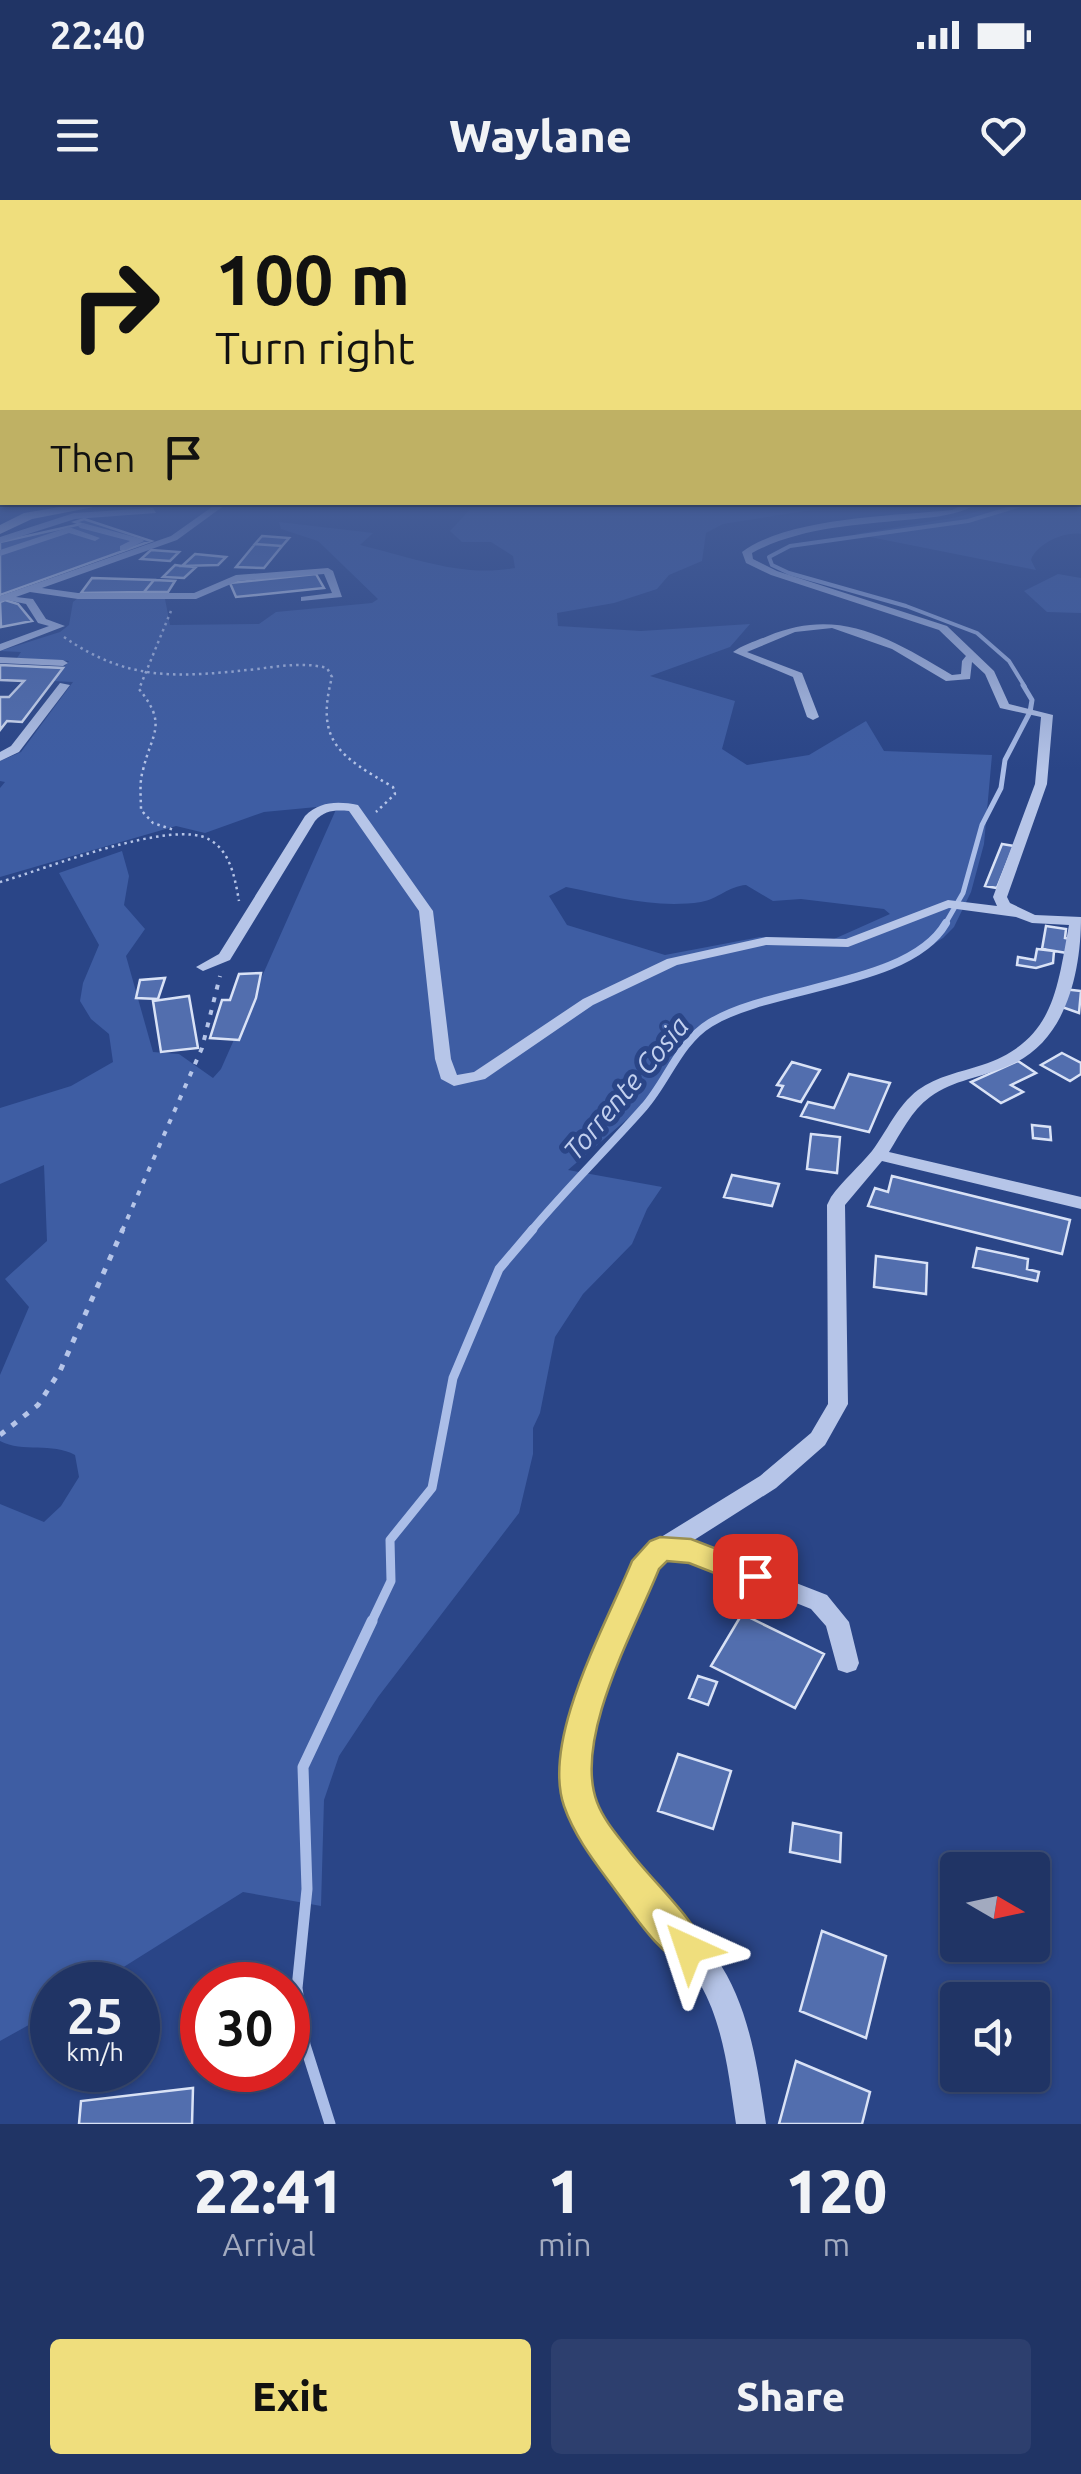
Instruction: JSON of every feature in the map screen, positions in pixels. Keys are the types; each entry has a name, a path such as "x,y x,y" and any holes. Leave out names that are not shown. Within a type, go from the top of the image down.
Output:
{"street":[{"path":"2,596 27,590"},
{"path":"35,590 78,596 204,596 212,590"},
{"path":"305,599 338,595 336,590"},
{"path":"825,590 942,628 990,672 1004,706 1039,711 1048,719 1041,784 1002,890 1009,909"},
{"path":"0,648 59,628 59,624 42,621 29,601 2,596"},
{"path":"813,717 798,675 738,652 793,629 821,624 867,634 950,679 966,677 967,661 972,654"},
{"path":"0,660 63,663"},
{"path":"0,757 15,749 64,684"},
{"path":"203,967 225,957 314,814 343,806 353,808 426,911 443,1059 447,1076 454,1080 479,1076 588,1002 672,962 766,942 848,944 948,904 1009,909 1051,922 1079,922 1050,1022 1037,1042 1011,1059 931,1088 903,1114 878,1155 846,1185 836,1205 838,1404 818,1439 768,1482 647,1561 580,1723 575,1765 580,1803 599,1839 649,1906 708,1971 743,2063 751,2124"},
{"path":"878,1155 1081,1203"},
{"path":"660,1549 691,1551 819,1602 837,1622 847,1663"}],"path":[{"path":"173,596 160,642 141,675 139,689 154,705 157,739 141,775 141,810 153,823 216,842 227,855 241,914 251,920"},
{"path":"59,628 65,638 94,658 141,675 173,676 300,665 327,668 332,677 323,719 328,730 353,764 392,787 394,794 362,821"},
{"path":"0,882 174,830"},
{"path":"0,1436 38,1405 60,1371 202,1048 225,957"}],"shaded area":[{"path":"368,590 655,590 614,603 557,613 558,626 641,631 750,624 730,647 650,676 735,701 722,749 747,765 809,755 866,721 884,751 992,755 984,844 971,892 954,927 943,938 919,953 769,1000 696,1032 647,1102 568,1170 662,1187 647,1209 632,1244 583,1294 555,1337 540,1413 533,1428 533,1454 519,1513 378,1697 339,1756 324,1800 321,1906 243,1892 132,1962 30,1962 30,2024 0,2041 0,1504 44,1522 61,1506 79,1477 75,1455 0,1441 0,1375 29,1307 5,1279 47,1241 44,1165 0,1184 0,1108 71,1086 113,1062 109,1034 91,1019 80,1001 99,945 59,873 122,851 129,876 124,905 145,929 126,956 153,1052 179,1054 213,1078 221,1069 338,805 264,812 205,833 176,826 0,877 0,788 5,782 0,781 0,761 21,752 73,682 53,681 69,661 17,658 21,652 0,651 60,632 69,625 73,602 78,598 165,599 170,625 259,624 276,612 372,603 378,599","holes":["746,885 773,901 801,899 884,909 890,914 834,939 760,937 665,955 567,925 549,896 566,887 634,901 684,904"]},
{"path":"1081,590 1081,613 1047,612 1024,591"}],"building":[{"path":"83,590 146,590 144,592 81,593"},
{"path":"233,590 307,590 236,597"},
{"path":"0,602 18,604 32,621 1,627"},
{"path":"0,665 63,668 22,722 7,721 0,730 0,697 9,697 24,681 0,680"},
{"path":"1002,844 1014,846 997,888 985,886"},
{"path":"1046,926 1066,929 1065,938 1070,939 1067,953 1042,949"},
{"path":"1037,949 1054,951 1053,963 1036,968 1017,965 1018,957 1035,960"},
{"path":"261,973 256,998 239,1040 210,1038 222,1000 230,1000 239,974"},
{"path":"165,978 158,999 136,998 140,980"},
{"path":"1063,989 1081,991 1079,1013 1059,1006"},
{"path":"189,996 198,1048 161,1052 153,1001"},
{"path":"1062,1053 1081,1063 1081,1074 1070,1081 1041,1065"},
{"path":"1018,1061 1036,1073 1011,1085 1023,1092 1001,1103 971,1082"},
{"path":"792,1062 820,1070 801,1102 778,1096 783,1086 777,1085"},
{"path":"849,1074 890,1083 869,1132 801,1116 808,1102 834,1108"},
{"path":"1032,1125 1050,1127 1051,1140 1033,1138"},
{"path":"811,1134 840,1137 837,1173 807,1169"},
{"path":"732,1175 779,1184 772,1206 724,1197"},
{"path":"892,1176 1070,1220 1062,1254 868,1206 875,1188 888,1192"},
{"path":"977,1248 1028,1259 1027,1269 1039,1272 1037,1281 973,1267"},
{"path":"876,1256 927,1263 926,1294 874,1287"},
{"path":"742,1614 824,1654 795,1708 711,1666"},
{"path":"698,1676 717,1682 708,1705 689,1698"},
{"path":"678,1754 731,1771 713,1829 658,1811"},
{"path":"793,1823 841,1833 840,1862 790,1852"},
{"path":"822,1931 886,1956 866,2038 800,2011"},
{"path":"796,2061 870,2092 862,2124 779,2124"},
{"path":"193,2092 192,2124 79,2124 81,2101"}],"waterway":[{"name":"Torrente Cosia","path":"849,590 977,633 1009,661 1025,687"},
{"name":"Torrente Cosia","path":"945,924 963,893 982,825 1001,788 1005,760 1030,712 1032,700 1023,685"},
{"name":"Torrente Cosia","path":"531,1231 644,1107 699,1031 736,1010 903,960 928,944 945,924"},
{"name":"Torrente Cosia","path":"371,1623 391,1581 390,1540 432,1488 453,1378 499,1269 533,1229"},
{"name":"Torrente Cosia","path":"330,2124 305,2045 297,1988 307,1889 303,1767 372,1621"}],"route":[{"path":"689,1949 649,1906 599,1839 580,1803 575,1765 580,1723 647,1561 660,1549 691,1551 755,1576"}]}
